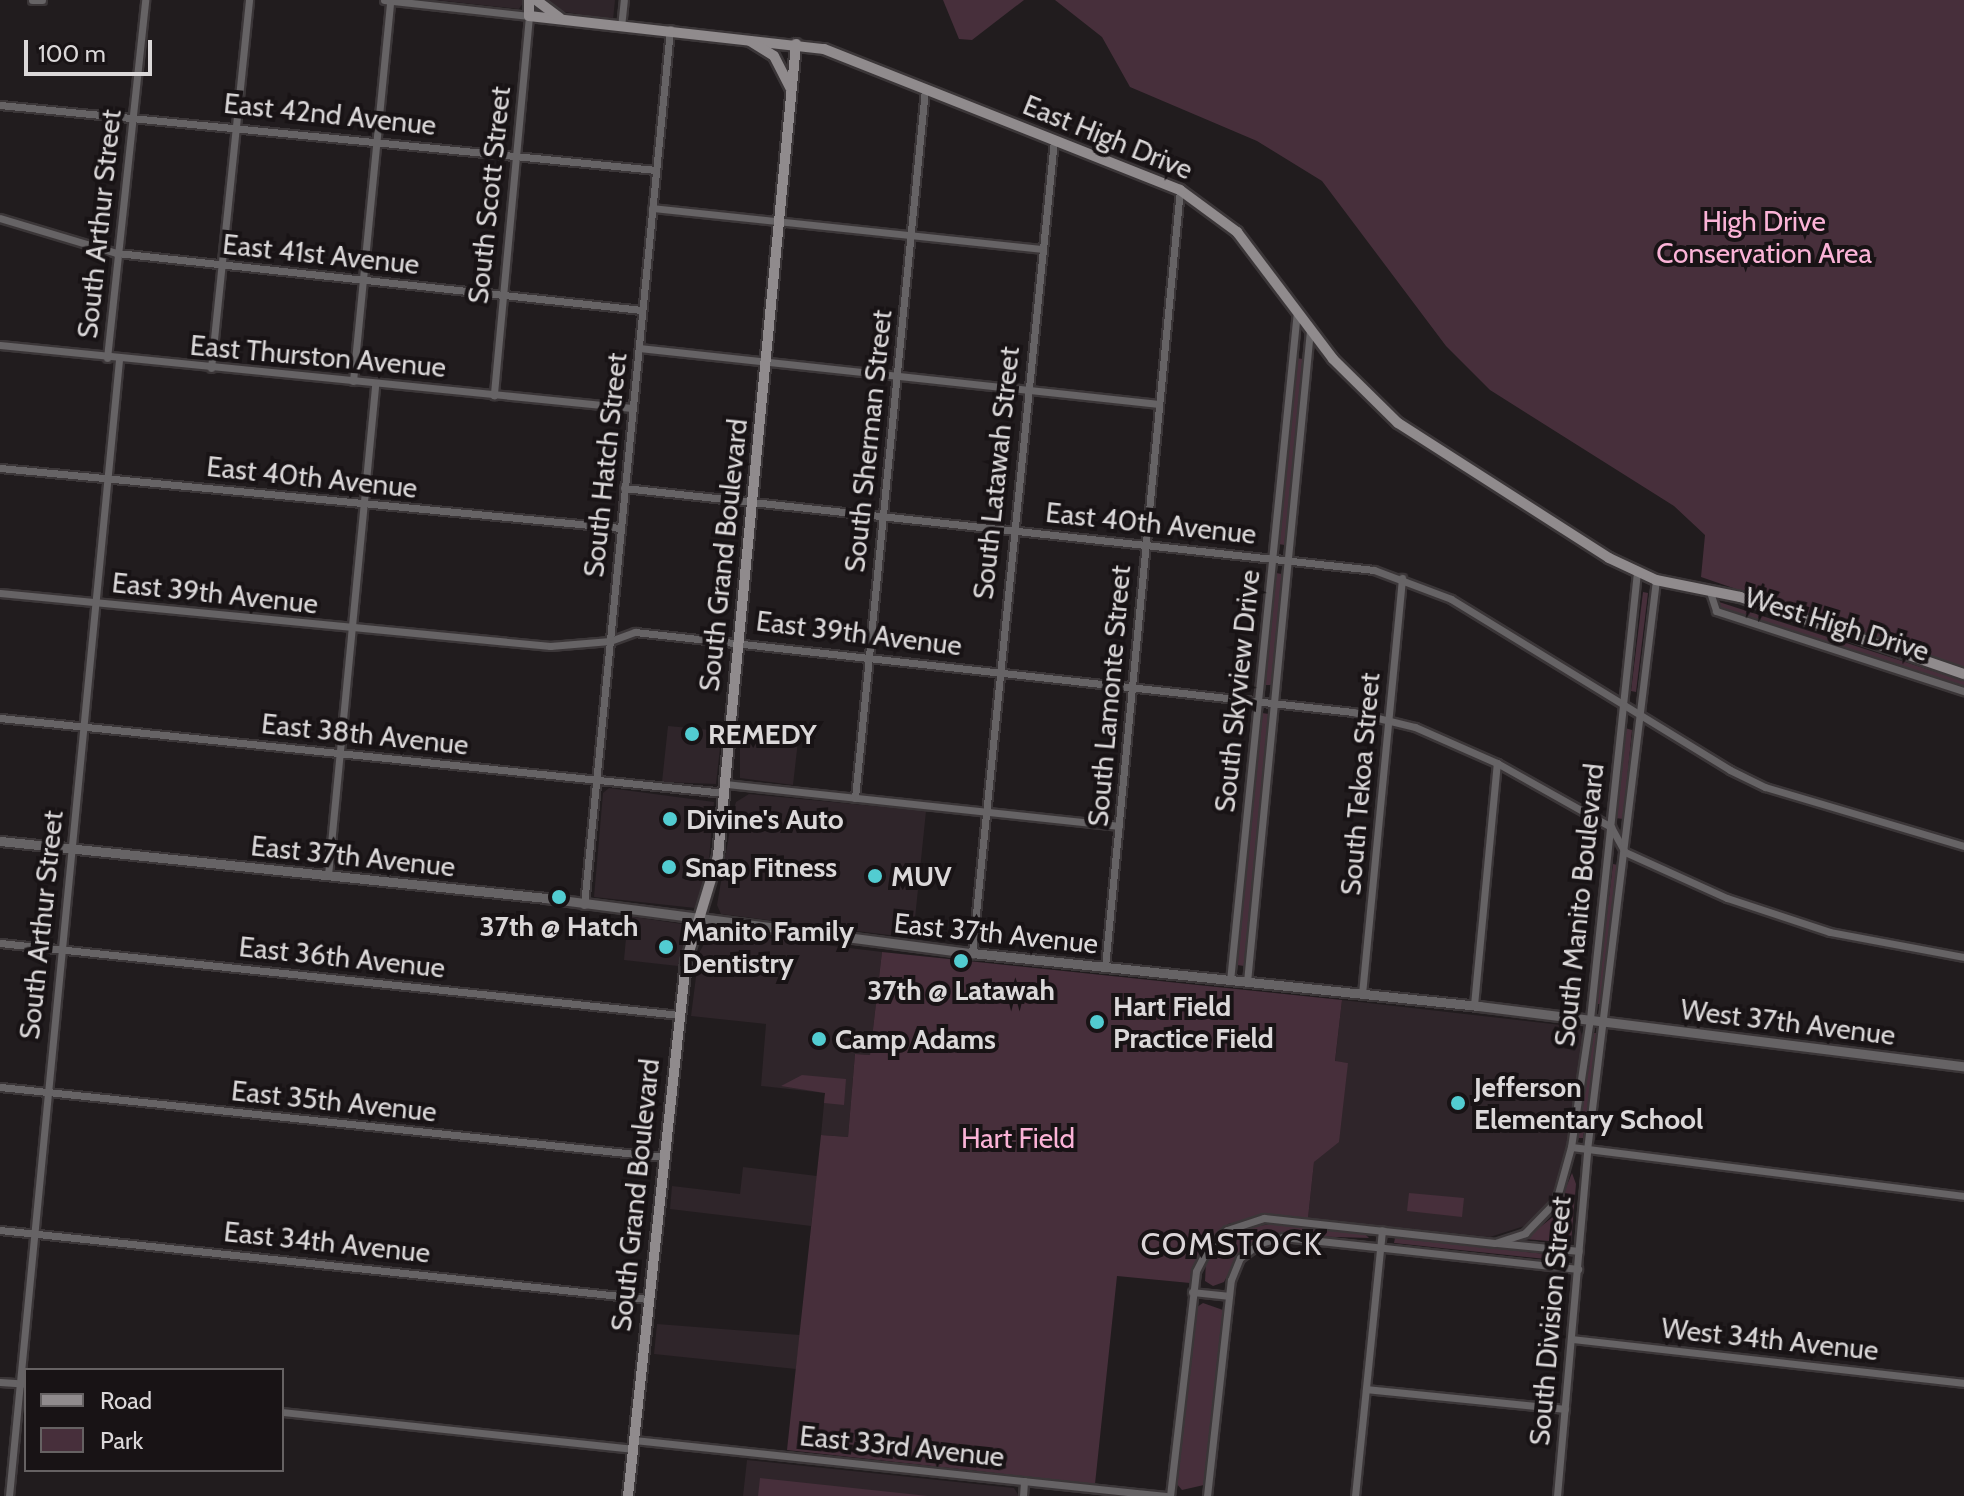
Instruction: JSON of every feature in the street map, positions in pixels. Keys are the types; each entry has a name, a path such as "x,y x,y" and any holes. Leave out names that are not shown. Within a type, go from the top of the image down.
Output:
{"main road":[{"name":"South Scott Street","path":"529,0 529,16"},
{"path":"536,0 566,21"},
{"name":"East High Drive","path":"529,16 621,27 670,29 824,49 1180,190 1237,232 1310,330 1367,395 1432,448 1637,573"},
{"path":"741,37 774,56 791,91"},
{"name":"South Grand Boulevard","path":"628,1496 686,962 718,856 796,44"},
{"name":"West High Drive","path":"1637,573 1656,580 1740,597 1964,674"}],"street":[{"path":"32,0 42,0"},
{"name":"South Arthur Street","path":"107,358 145,0"},
{"path":"211,368 249,0"},
{"path":"353,381 387,0 529,16"},
{"path":"621,27 624,0"},
{"name":"South Scott Street","path":"494,395 529,16"},
{"name":"South Hatch Street","path":"584,905 670,29"},
{"name":"South Sherman Street","path":"855,798 925,89"},
{"name":"East 42nd Avenue","path":"0,105 132,115 656,170"},
{"name":"South Latawah Street","path":"972,953 1040,249 1054,140"},
{"name":"South Lamonte Street","path":"1105,967 1180,190"},
{"path":"652,208 1040,249"},
{"name":"East 41st Avenue","path":"0,218 117,253 642,310"},
{"name":"South Skyview Drive","path":"1230,981 1297,311"},
{"name":"South Skyview Drive","path":"1247,982 1310,330"},
{"name":"East Thurston Avenue","path":"0,345 632,408"},
{"path":"639,348 1159,404"},
{"name":"South Arthur Street","path":"9,1496 119,359"},
{"path":"328,875 375,383"},
{"name":"East 40th Avenue","path":"0,468 621,528"},
{"name":"East 40th Avenue","path":"624,488 1288,559 1402,578 1451,599 1765,787 1964,846"},
{"name":"South Manito Boulevard","path":"1168,1496 1192,1292 1208,1247 1227,1230 1248,1220 1382,1230 1495,1243 1525,1233 1545,1216 1563,1183 1590,1019 1637,573"},
{"name":"South Tekoa Street","path":"1362,994 1402,578"},
{"name":"South Manito Boulevard","path":"1587,1150 1606,1021 1638,711 1656,580"},
{"name":"West High Drive","path":"1710,592 1710,607 1716,611 1964,691"},
{"name":"East 39th Avenue","path":"0,593 351,630 550,646 610,641 635,632 1274,700 1388,720 1497,763 1611,827"},
{"name":"East 38th Avenue","path":"0,718 596,781 855,798 1119,826"},
{"path":"1474,1005 1497,763"},
{"path":"1611,827 1625,852 1775,917 1964,957"},
{"name":"East 37th Avenue","path":"0,841 328,875 972,953 1606,1021"},
{"name":"East 36th Avenue","path":"0,943 679,1015"},
{"name":"West 37th Avenue","path":"1606,1021 1964,1066"},
{"name":"East 35th Avenue","path":"0,1087 664,1157"},
{"path":"1571,1147 1964,1196"},
{"name":"South Division Street","path":"1557,1496 1587,1150"},
{"name":"East 34th Avenue","path":"0,1230 648,1299"},
{"path":"1355,1496 1382,1230"},
{"path":"1207,1496 1229,1296 1240,1258 1274,1238 1380,1246 1578,1269"},
{"path":"1495,1243 1579,1251"},
{"path":"1192,1292 1229,1296"},
{"name":"West 34th Avenue","path":"1572,1339 1964,1383"},
{"path":"0,1382 22,1384"},
{"path":"1366,1389 1565,1409"},
{"name":"East 33rd Avenue","path":"284,1412 1168,1496"},
{"path":"1023,1496 1024,1481"}],"shaded area":[{"path":"435,0 525,0 519,9"},
{"path":"543,0 615,0 613,20 554,10"},
{"path":"668,726 722,731 716,784 662,782"},
{"path":"740,734 798,741 793,785 740,778"},
{"path":"609,788 714,802 708,871 695,908 594,897 603,793"},
{"path":"749,794 926,811 913,938 721,914 717,905 733,812 736,802"},
{"path":"628,916 682,924 687,932 678,966 624,960"},
{"name":"Camp Adams","path":"711,931 882,952 870,1055 855,1054 848,1137 821,1135 825,1093 761,1086 766,1024 691,1016 699,953"},
{"name":"Jefferson Elementary School","path":"1342,1000 1579,1027 1583,1038 1563,1169 1554,1196 1531,1224 1490,1237 1308,1218 1314,1162 1348,1063 1335,1062"},
{"path":"743,1167 817,1176 811,1226 670,1209 672,1186 740,1194"},
{"path":"657,1324 800,1335 796,1369 654,1354"},
{"path":"747,1460 1014,1488 1019,1496 743,1496"}],"green space":[{"path":"943,0 1024,0 972,40 959,39"},
{"name":"High Drive Conservation Area","path":"1055,0 1964,0 1964,667 1701,577 1705,535 1674,506 1490,390 1446,346 1322,181 1257,141 1130,87 1102,37"},
{"path":"1296,358 1303,359 1285,545 1278,544"},
{"path":"1276,573 1282,574 1272,685 1265,685"},
{"path":"1643,592 1648,593 1636,692 1631,691"},
{"path":"1719,602 1964,681 1964,686 1718,607"},
{"path":"1262,713 1269,714 1244,966 1237,965"},
{"path":"1625,728 1632,730 1623,819 1616,818"},
{"path":"1613,864 1618,865 1602,1004 1596,1004"},
{"name":"Hart Field","path":"882,952 1342,1000 1335,1061 1348,1063 1339,1142 1314,1162 1308,1218 1273,1214 1228,1224 1203,1249 1190,1283 1117,1276 1095,1484 787,1450 821,1135 848,1137 855,1054 870,1055"},
{"path":"1594,1033 1599,1033 1583,1138 1577,1138"},
{"path":"802,1075 846,1079 844,1105 824,1103 825,1093 781,1086"},
{"path":"1572,1173 1576,1184 1571,1243 1525,1239 1554,1216"},
{"path":"1409,1193 1464,1198 1462,1217 1407,1211"},
{"path":"1275,1224 1365,1234 1369,1238 1270,1235 1238,1255 1224,1282 1213,1286 1205,1281 1206,1261 1221,1241 1246,1227"},
{"path":"1395,1238 1565,1256 1565,1261 1394,1243"},
{"path":"1203,1303 1223,1310 1204,1485 1182,1490 1176,1483 1194,1309"},
{"path":"760,1478 928,1496 758,1496"}],"place":[{"name":"REMEDY","path":"692,734"},
{"name":"Divine's Auto","path":"670,819"},
{"name":"Snap Fitness","path":"669,867"},
{"name":"MUV","path":"875,876"},
{"name":"37th @ Hatch","path":"559,897"},
{"name":"Manito Family Dentistry","path":"666,947"},
{"name":"37th @ Latawah","path":"961,961"},
{"name":"Hart Field Practice Field","path":"1097,1022"},
{"name":"Camp Adams","path":"819,1039"},
{"name":"Jefferson Elementary School","path":"1458,1103"}],"district":[{"name":"COMSTOCK","path":"1232,1244"}]}
